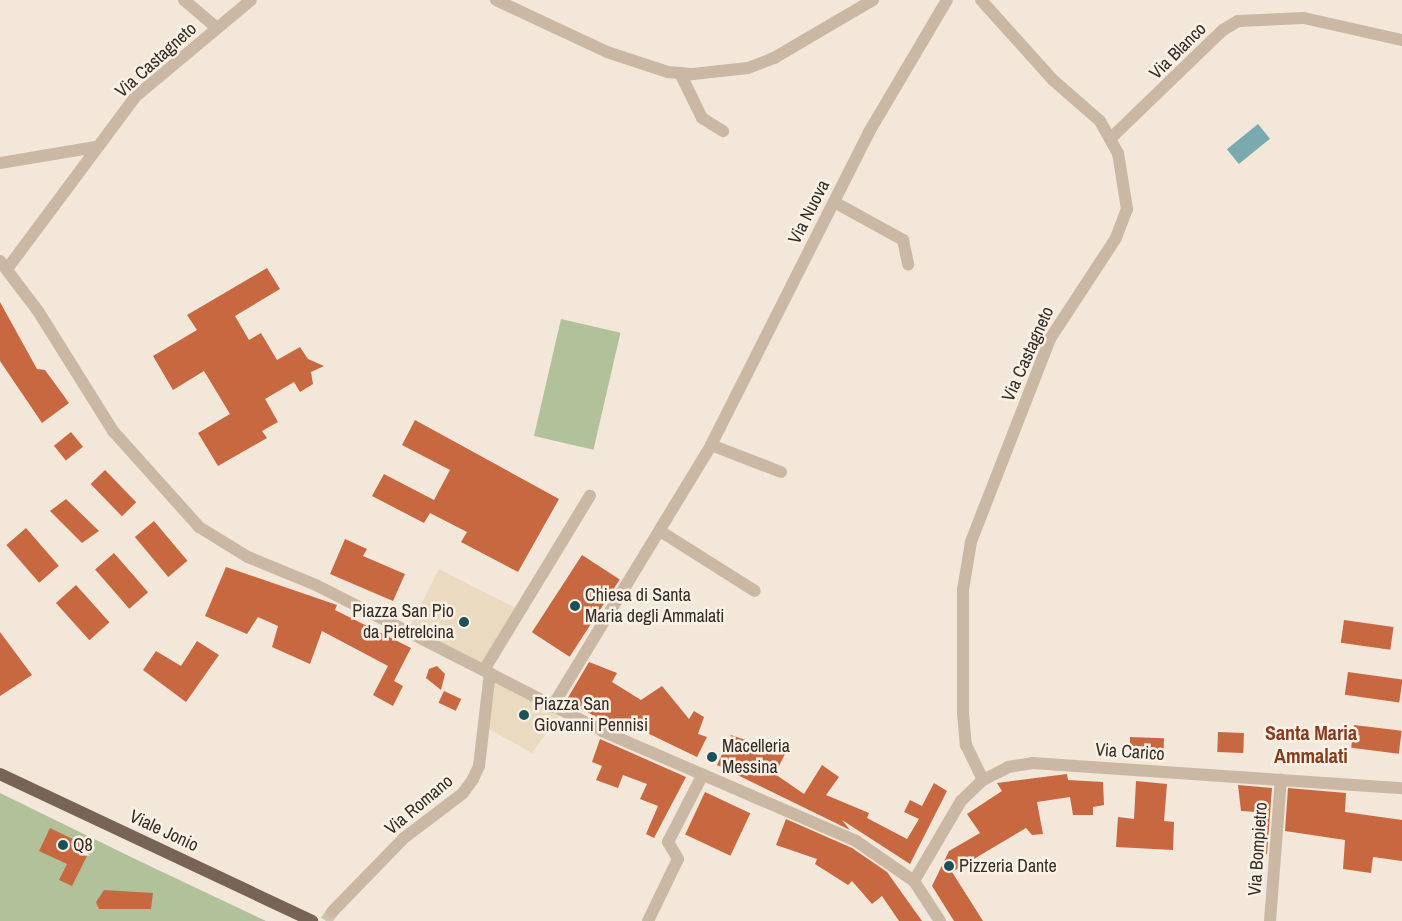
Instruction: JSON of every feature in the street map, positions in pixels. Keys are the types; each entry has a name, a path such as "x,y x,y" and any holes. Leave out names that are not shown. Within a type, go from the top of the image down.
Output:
{"main road":[{"name":"Viale Jonio","path":"0,774 312,921"}],"street":[{"path":"184,0 217,28"},
{"name":"Via Castagneto","path":"4,265 135,97 251,0"},
{"path":"496,0 607,52 680,74 748,68 873,0"},
{"name":"Via Nuova","path":"552,707 711,445 834,202 947,0"},
{"name":"Via Castagneto","path":"981,0 1052,80 1100,121 1111,138 1123,179 1124,223 1050,339 971,542 963,590 963,713 966,745 983,780"},
{"name":"Via Blanco","path":"1111,138 1223,30 1238,22 1304,18 1402,40"},
{"path":"680,74 702,118 723,131"},
{"path":"0,163 96,147"},
{"path":"834,202 903,240 908,264"},
{"path":"4,265 113,431 199,527 248,557 316,585 487,671 552,707 856,841 914,881 940,921"},
{"path":"711,445 781,472"},
{"path":"487,671 590,496"},
{"path":"660,530 755,591"},
{"name":"Via Romano","path":"332,912 404,838 463,793 473,779 479,766 487,671"},
{"name":"Via Carico","path":"914,881 961,801 983,780 1008,767 1032,763 1402,788"},
{"path":"648,921 678,859 668,842 703,774"},
{"name":"Via Bompietro","path":"1270,921 1281,779"}],"green space":[{"path":"561,319 620,333 593,450 534,436"},
{"path":"0,793 135,859 266,921 0,921"}],"shaded area":[{"name":"Piazza San Pio da Pietrelcina","path":"439,569 520,610 489,672 408,630"},
{"name":"Piazza San Giovanni Pennisi","path":"496,676 562,712 532,753 489,729"}],"water":[{"path":"1258,124 1270,139 1239,164 1227,149"}],"building":[{"path":"267,268 280,289 235,316 249,340 261,333 277,360 300,347 308,359 324,366 311,372 313,384 300,392 294,382 265,399 278,422 262,431 267,438 218,466 198,433 230,414 204,371 173,390 153,356 197,330 187,315"},
{"path":"0,302 37,369 45,370 69,403 42,423 0,361"},
{"path":"415,420 559,499 518,572 461,542 467,532 430,513 424,523 372,496 384,474 434,500 450,470 402,445"},
{"path":"71,432 83,447 66,461 54,446"},
{"path":"105,470 136,502 122,516 91,484"},
{"path":"66,499 99,531 82,543 50,511"},
{"path":"154,521 187,561 168,577 135,537"},
{"path":"26,528 59,566 39,583 6,545"},
{"path":"345,539 367,549 363,556 405,574 393,601 330,574"},
{"path":"114,553 148,592 129,609 95,569"},
{"name":"Chiesa di Santa Maria degli Ammalati","path":"582,555 620,580 570,657 532,632"},
{"path":"226,567 337,605 335,610 411,648 394,681 403,686 393,706 373,695 388,666 322,631 310,664 272,647 278,626 258,617 247,634 205,616"},
{"path":"76,585 109,622 89,640 56,603"},
{"path":"1344,620 1394,627 1390,650 1341,643"},
{"path":"0,632 32,675 0,696"},
{"path":"197,641 219,655 186,702 143,670 156,651 181,666"},
{"path":"589,662 617,673 612,682 641,700 662,686 689,719 694,711 704,717 698,734 707,737 697,757 641,730 626,728 625,732 566,701"},
{"path":"437,666 445,674 441,690 426,678 429,669"},
{"path":"1348,672 1402,680 1399,702 1345,695"},
{"path":"444,691 461,699 456,711 439,703"},
{"path":"1354,725 1402,731 1399,754 1351,748"},
{"path":"1218,732 1244,733 1243,753 1217,752"},
{"path":"731,735 785,754 775,774 804,794 822,765 839,777 826,795 869,813 867,818 907,839 919,819 904,812 910,800 922,806 934,783 947,791 910,864 842,820 850,830 717,765"},
{"path":"1130,737 1164,738 1163,760 1129,759"},
{"path":"600,739 686,777 654,838 646,834 658,806 640,799 647,784 623,775 618,788 596,780 602,766 592,762"},
{"path":"1067,774 1068,780 1103,782 1104,805 1093,807 1093,815 1073,815 1070,797 1037,802 1043,834 1032,835 1026,828 952,872 983,921 954,921 932,886 949,851 980,833 967,814 1002,791 997,783"},
{"path":"1136,781 1167,784 1164,821 1174,822 1173,850 1116,847 1118,817 1134,819"},
{"path":"1238,785 1272,788 1267,854 1255,853 1257,812 1241,811"},
{"path":"1288,788 1346,793 1345,812 1402,820 1402,861 1373,857 1371,873 1343,869 1345,840 1285,831"},
{"path":"705,792 750,813 730,856 685,835"},
{"path":"786,819 852,848 887,872 922,921 899,921 882,896 872,904 852,881 848,885 815,864 817,859 776,845"},
{"path":"50,828 91,848 72,886 59,880 67,864 39,851"},
{"path":"104,890 153,893 151,909 99,909 96,902"}],"tunnel":[{"path":"326,921 332,912"}],"place":[{"name":"Chiesa di Santa Maria degli Ammalati","path":"575,606"},
{"name":"Piazza San Pio da Pietrelcina","path":"464,622"},
{"name":"Piazza San Giovanni Pennisi","path":"524,715"},
{"name":"Macelleria Messina","path":"712,757"},
{"name":"Q8","path":"63,845"},
{"name":"Pizzeria Dante","path":"949,866"}],"district":[{"name":"Santa Maria Ammalati","path":"1311,744"}]}
